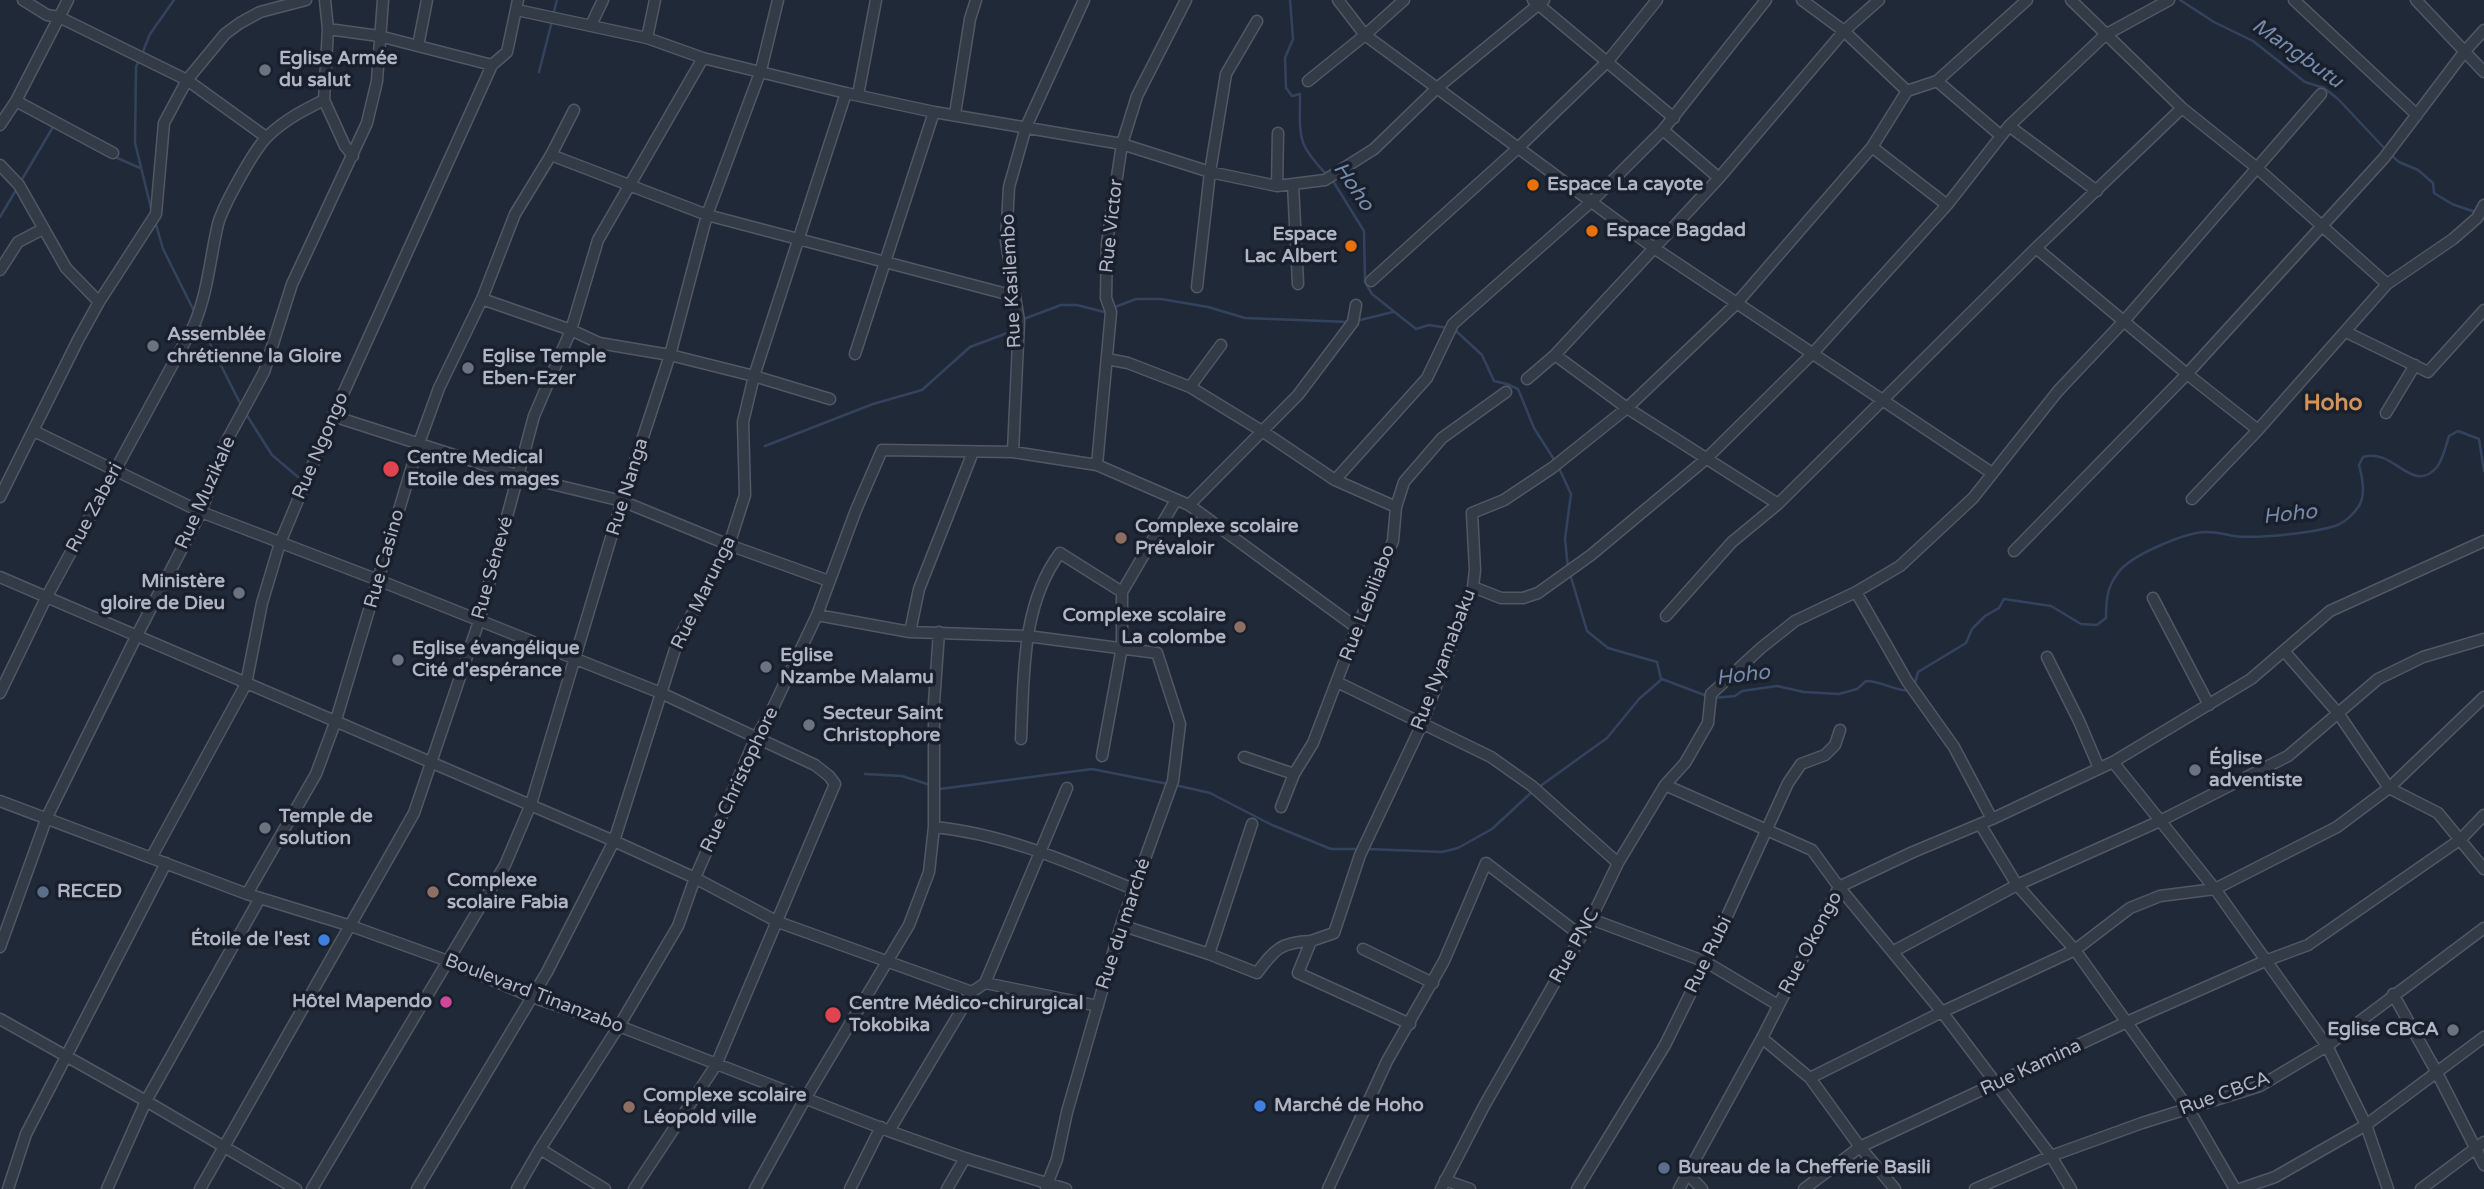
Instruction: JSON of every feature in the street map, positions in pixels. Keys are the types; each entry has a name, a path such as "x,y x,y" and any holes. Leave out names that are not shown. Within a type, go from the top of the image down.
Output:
{"street":[{"path":"23,0 47,15 58,17 187,80 266,137 294,114 324,100"},
{"path":"0,125 16,101 68,0"},
{"path":"256,0 260,12"},
{"path":"0,497 78,340 99,302 156,214 164,123 187,80 225,34 260,12 306,0"},
{"path":"325,0 328,29 324,100 345,146 353,156"},
{"name":"Rue Muzikale","path":"0,947 47,817 201,512 226,442 264,372 292,284 367,123 377,81 383,0"},
{"path":"418,46 427,0"},
{"path":"591,25 603,0"},
{"path":"647,38 655,0"},
{"name":"Rue Nanga","path":"312,1189 505,865 531,804 622,501 670,355 707,215 761,70 778,0"},
{"name":"Rue Marunga","path":"417,1189 533,997 614,841 678,640 729,545 745,495 743,422 754,376 799,240 852,94 876,0"},
{"path":"955,114 970,19 976,0"},
{"name":"Rue Kasilembo","path":"1013,452 1019,321 1006,241 1009,187 1026,127 1084,0"},
{"name":"Rue Victor","path":"1097,465 1111,312 1105,298 1107,243 1122,144 1137,96 1186,0"},
{"path":"1338,0 1365,35 1654,248 1992,473"},
{"path":"1308,81 1404,0"},
{"path":"1371,281 1518,148 1608,61 1657,0"},
{"path":"1335,480 1427,378 1451,329 1591,202 1663,130 1766,0"},
{"path":"1802,0 1844,31 1907,91"},
{"path":"1527,379 1555,355 1719,178 1844,31 1879,0"},
{"path":"1627,408 1735,304 1872,147 1907,91 1937,81 2027,0"},
{"path":"2071,0 2182,108 2257,168 2387,284"},
{"path":"1473,587 1501,598 1523,598 1538,593 1569,571 1706,459 1813,353 1947,205 2009,126 2105,35 2169,0"},
{"path":"2294,0 2417,116"},
{"path":"2416,0 2484,72"},
{"path":"517,5 552,17 647,38 703,58 852,94 934,112 1122,144 1210,173 1277,186 1330,177 1374,149 1437,88 1539,2 1674,118"},
{"name":"Rue Ngongo","path":"151,858 246,684 262,603 280,543 333,416 492,65 507,52 517,5"},
{"path":"1197,286 1210,173 1226,74 1257,21"},
{"path":"328,29 379,36 492,65"},
{"path":"2014,551 2186,374 2384,158 2484,30"},
{"name":"Rue Sénevé","path":"200,1189 414,813 479,621 534,416 571,330 598,240 703,58"},
{"path":"1937,81 2000,135"},
{"path":"1992,819 1954,747 1906,681 1856,592 1900,566 1973,498 2058,391 2124,321 2321,94"},
{"path":"16,101 113,153"},
{"path":"1666,616 1732,542 1778,504 2036,248 2182,108"},
{"name":"Rue Casino","path":"247,894 316,774 337,720 419,443 439,388 482,299 515,214 551,155 574,110"},
{"path":"855,354 934,112"},
{"path":"2009,126 2097,191"},
{"path":"1663,130 1719,178"},
{"path":"1277,186 1278,133"},
{"name":"Rue Zaberi","path":"0,693 46,598 194,325 207,290 219,222 228,199 266,137"},
{"path":"1872,147 1947,205"},
{"path":"551,155 707,215 1014,296"},
{"path":"0,165 18,184 66,268 99,302"},
{"path":"1293,184 1298,284"},
{"path":"2192,499 2258,430 2387,284 2453,239 2480,211"},
{"path":"0,270 18,242 43,229"},
{"path":"2036,248 2186,374 2258,430"},
{"path":"482,299 571,330 599,343 670,355 830,399"},
{"path":"1189,505 1298,395 1353,322 1356,305"},
{"path":"2346,332 2428,372 2484,310"},
{"path":"1190,387 1221,345"},
{"path":"1555,355 1627,408 1778,504"},
{"path":"1107,359 1128,363 1190,387 1262,430 1335,480 1396,507"},
{"path":"2386,413 2415,365"},
{"name":"Rue Lebiliabo","path":"1281,807 1294,775 1313,743 1393,541 1396,507 1404,482 1442,438 1506,391"},
{"name":"Rue Nyamabaku","path":"1311,941 1334,933 1362,851 1422,724 1473,587 1475,570 1472,513 1504,500 1554,466 1627,408"},
{"path":"333,416 519,476 622,501 729,545 829,581"},
{"path":"34,431 201,512 661,694 815,765 830,775 835,783 716,1065 634,1189"},
{"name":"Rue Christophore","path":"517,1189 619,1027 678,926 695,878 756,737 771,712 817,615 882,450 973,452"},
{"path":"911,632 919,589 973,452 1013,452 1097,465 1189,505 1357,628"},
{"path":"1102,756 1122,647 1122,592 1177,500"},
{"name":"Rue Okongo","path":"1679,1189 1762,1038 1839,887 2113,762 2251,679 2330,611 2484,541"},
{"path":"1021,739 1027,636 1046,572 1060,553 1122,592"},
{"path":"0,577 531,804 695,878 778,922 972,992"},
{"name":"Rue PNC","path":"1443,1185 1484,1106 1591,919 1618,863 1665,785 1685,763 1708,723 1711,700 1725,679 1795,621 1856,592"},
{"path":"2153,598 2209,705"},
{"path":"817,615 911,632 1027,636 1122,647"},
{"path":"755,1189 805,1099 909,925 929,872 934,827 934,704 939,632"},
{"path":"1894,951 2017,885 2160,821 2288,756 2378,679 2423,657 2484,639"},
{"name":"Rue du marché","path":"1046,1186 1057,1159 1067,1112 1121,925 1172,784 1180,724 1157,653 1122,647"},
{"path":"2284,651 2338,713 2389,788 2438,813 2484,869"},
{"path":"2047,657 2099,768"},
{"path":"1337,682 1491,757 1536,790 1618,863"},
{"path":"1810,1078 2075,950 2130,908 2160,896 2215,890 2337,827 2389,788 2484,697"},
{"name":"Rue Rubi","path":"1577,1189 1665,1045 1768,831 1788,783 1801,764 1825,755 1835,745 1840,730"},
{"path":"1244,757 1294,775"},
{"path":"2113,762 2215,890 2327,1046 2366,1125 2388,1189"},
{"path":"1665,785 1812,850 1998,1084 2051,1156 2071,1189"},
{"path":"850,1189 972,992 985,984 1067,788"},
{"name":"Boulevard Tinanzabo","path":"0,801 247,894 351,926 449,961 533,997 619,1027 885,1129 1046,1186 1066,1189"},
{"name":"Rue Kamina","path":"1804,1189 1860,1147 2127,1023 2265,961 2308,945 2461,839 2484,816"},
{"path":"1209,954 1252,824"},
{"path":"1980,824 2017,885 2075,950 2188,1108 2235,1189"},
{"path":"934,827 970,831 1040,850 1133,889"},
{"path":"8,1189 26,1134 166,863"},
{"path":"1328,1189 1387,1061 1444,961 1486,863 1580,935"},
{"path":"107,1189 146,1101 260,898"},
{"path":"1591,919 1706,962 1778,1005"},
{"path":"1121,925 1257,973 1274,951 1290,942 1311,941 1298,973 1410,1024"},
{"name":"Rue CBCA","path":"1975,1189 2051,1156 2260,1086 2327,1046 2484,928"},
{"path":"1363,949 1433,983"},
{"path":"985,984 1098,1006"},
{"path":"2393,994 2479,1145 2484,1165"},
{"path":"0,1019 296,1189"},
{"path":"2240,1189 2275,1177 2366,1125 2484,1037"},
{"path":"1762,1038 1810,1078 1860,1147 1895,1189"},
{"path":"2421,1189 2479,1145"},
{"path":"540,1149 606,1189"},
{"path":"947,1189 965,1158"},
{"path":"1688,1174 1702,1189"},
{"path":"1443,1185 1469,1189"}],"waterway":[{"path":"142,54 150,34 174,0"},
{"path":"553,15 557,0"},
{"name":"Hoho","path":"1290,0 1293,39 1285,58 1286,88 1292,96 1300,94 1302,139 1310,155 1328,176"},
{"name":"Mangbutu","path":"2180,0 2214,22 2253,41 2305,82 2324,88 2338,99 2387,151"},
{"path":"539,72 552,21"},
{"path":"139,60 136,67 135,143 151,208"},
{"path":"21,181 53,127"},
{"name":"Mangbutu","path":"2392,156 2418,170 2433,183 2434,193 2452,204 2478,213"},
{"path":"115,157 140,168"},
{"name":"Hoho","path":"1333,181 1364,231 1365,282 1372,294 1416,329 1429,325 1448,328"},
{"path":"0,217 16,190"},
{"path":"155,221 163,249 194,311"},
{"path":"1115,307 1136,299 1161,299 1208,307 1245,318 1349,322"},
{"path":"1021,320 1061,305 1077,305 1104,312 1109,310"},
{"path":"1356,321 1393,312"},
{"path":"200,324 241,405"},
{"path":"765,446 873,404 922,390 970,347 1010,332 1014,327"},
{"name":"Hoho","path":"1455,330 1482,355 1494,381 1518,389 1534,428 1555,461"},
{"path":"246,414 272,455 298,477"},
{"name":"Hoho","path":"1915,683 1918,672 1966,643 1972,629 1985,616 1999,608 2004,599 2051,606 2081,624 2097,625 2106,618 2108,594 2118,573 2134,559 2159,546 2199,533 2270,536 2338,525 2352,515 2361,502 2363,485 2359,465 2363,457 2384,458 2411,474 2428,474 2439,464 2449,436 2458,431 2479,439 2484,471"},
{"name":"Hoho","path":"1558,466 1571,494 1565,539 1568,568"},
{"name":"Hoho","path":"1570,574 1587,631 1608,648 1657,662 1661,679"},
{"name":"Hoho","path":"1662,679 1707,696"},
{"path":"1539,787 1607,738 1639,699 1662,679"},
{"name":"Hoho","path":"1713,698 1777,686 1804,692 1839,694 1857,689 1866,681 1911,691"},
{"path":"936,788 1092,769 1168,784"},
{"path":"865,774 902,776 930,785"},
{"path":"1175,785 1210,793 1272,825 1331,849 1358,849"},
{"path":"1368,849 1442,852 1458,848 1492,829 1533,791"}],"place":[{"name":"Eglise Armée du salut","path":"265,70"},
{"name":"Espace La cayote","path":"1533,185"},
{"name":"Espace Bagdad","path":"1592,231"},
{"name":"Espace Lac Albert","path":"1351,246"},
{"name":"Assemblée chrétienne la Gloire","path":"153,346"},
{"name":"Eglise Temple Eben-Ezer","path":"468,368"},
{"name":"Centre Medical Etoile des mages","path":"391,469"},
{"name":"Complexe scolaire Prévaloir","path":"1121,538"},
{"name":"Ministère gloire de Dieu","path":"239,593"},
{"name":"Complexe scolaire La colombe","path":"1240,627"},
{"name":"Eglise évangélique Cité d'espérance","path":"398,660"},
{"name":"Eglise Nzambe Malamu","path":"766,667"},
{"name":"Secteur Saint Christophore","path":"809,725"},
{"name":"Église adventiste","path":"2195,770"},
{"name":"Temple de solution","path":"265,828"},
{"name":"RECED","path":"43,892"},
{"name":"Complexe scolaire Fabia","path":"433,892"},
{"name":"Étoile de l'est","path":"324,940"},
{"name":"Hôtel Mapendo","path":"446,1002"},
{"name":"Centre Médico-chirurgical Tokobika","path":"833,1015"},
{"name":"Eglise CBCA","path":"2453,1030"},
{"name":"Marché de Hoho","path":"1260,1106"},
{"name":"Complexe scolaire Léopold ville","path":"629,1107"},
{"name":"Bureau de la Chefferie Basili","path":"1664,1168"}],"district":[{"name":"Hoho","path":"2333,404"}]}
